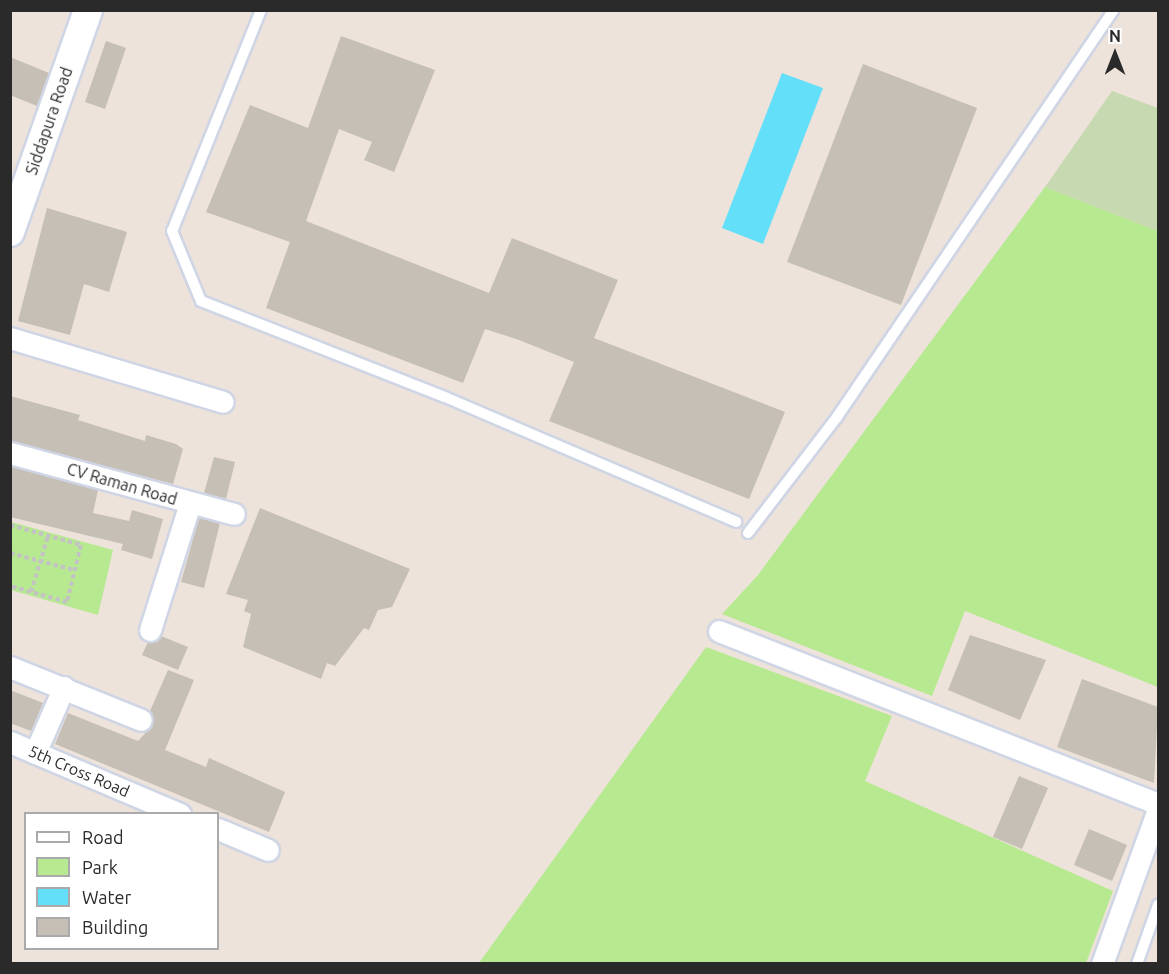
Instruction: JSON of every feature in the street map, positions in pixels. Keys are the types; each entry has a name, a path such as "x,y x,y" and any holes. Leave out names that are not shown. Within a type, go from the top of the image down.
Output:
{"street":[{"name":"Siddapura Road","path":"10,232 88,10"},
{"path":"10,338 223,402"},
{"name":"CV Raman Road","path":"10,453 234,514"},
{"path":"150,630 190,503"},
{"path":"719,631 1158,804"},
{"path":"10,667 141,720"},
{"path":"35,753 64,687"},
{"name":"5th Cross Road","path":"10,742 178,812"},
{"path":"1102,963 1158,809"},
{"path":"219,829 268,850"}],"lane":[{"path":"261,10 172,231 201,301 445,397 736,522"},
{"path":"747,533 837,417 1114,10"},
{"path":"1137,963 1158,905"}],"path":[{"path":"10,525 81,545 67,602 10,586"},
{"path":"31,592 48,536"},
{"path":"10,552 74,570"}],"green space":[{"path":"1112,91 1158,108 1158,231 1045,187"},
{"path":"1045,187 1158,231 1158,687 965,611 932,696 722,614 758,575"},
{"path":"11,522 113,550 98,615 11,590"},
{"path":"706,647 892,716 865,781 1113,891 1086,963 479,963"}],"water":[{"path":"782,73 823,88 763,244 722,228"}],"building":[{"path":"341,36 435,70 394,172 364,160 372,142 339,129 306,221 489,293 512,238 618,280 594,338 785,412 749,499 549,421 574,362 519,340 485,329 463,383 266,308 290,242 206,212 250,105 308,128"},
{"path":"106,41 126,48 105,109 85,102"},
{"path":"10,57 49,73 37,106 10,95"},
{"path":"863,64 977,108 901,305 787,262"},
{"path":"47,208 127,232 109,292 84,284 70,335 18,321"},
{"path":"10,396 80,415 78,420 145,441 146,435 176,444 183,449 173,484 10,441"},
{"path":"214,457 235,462 226,499 204,493"},
{"path":"10,466 98,490 93,513 129,521 132,510 163,519 152,559 121,550 123,544 10,517"},
{"path":"260,508 410,569 392,607 378,610 369,630 364,628 335,666 327,663 321,679 243,647 251,614 244,611 248,600 226,594"},
{"path":"199,518 220,523 204,588 181,582"},
{"path":"970,635 1046,660 1020,720 948,690"},
{"path":"161,636 188,647 178,670 142,655 148,642"},
{"path":"168,670 194,680 165,750 206,767 209,758 285,792 269,832 55,744 68,713 138,741 153,725 150,711"},
{"path":"1082,679 1158,707 1154,783 1057,747"},
{"path":"10,690 43,703 31,731 10,723"},
{"path":"1019,776 1048,788 1022,849 993,837"},
{"path":"1089,829 1127,845 1112,881 1074,865"}]}
